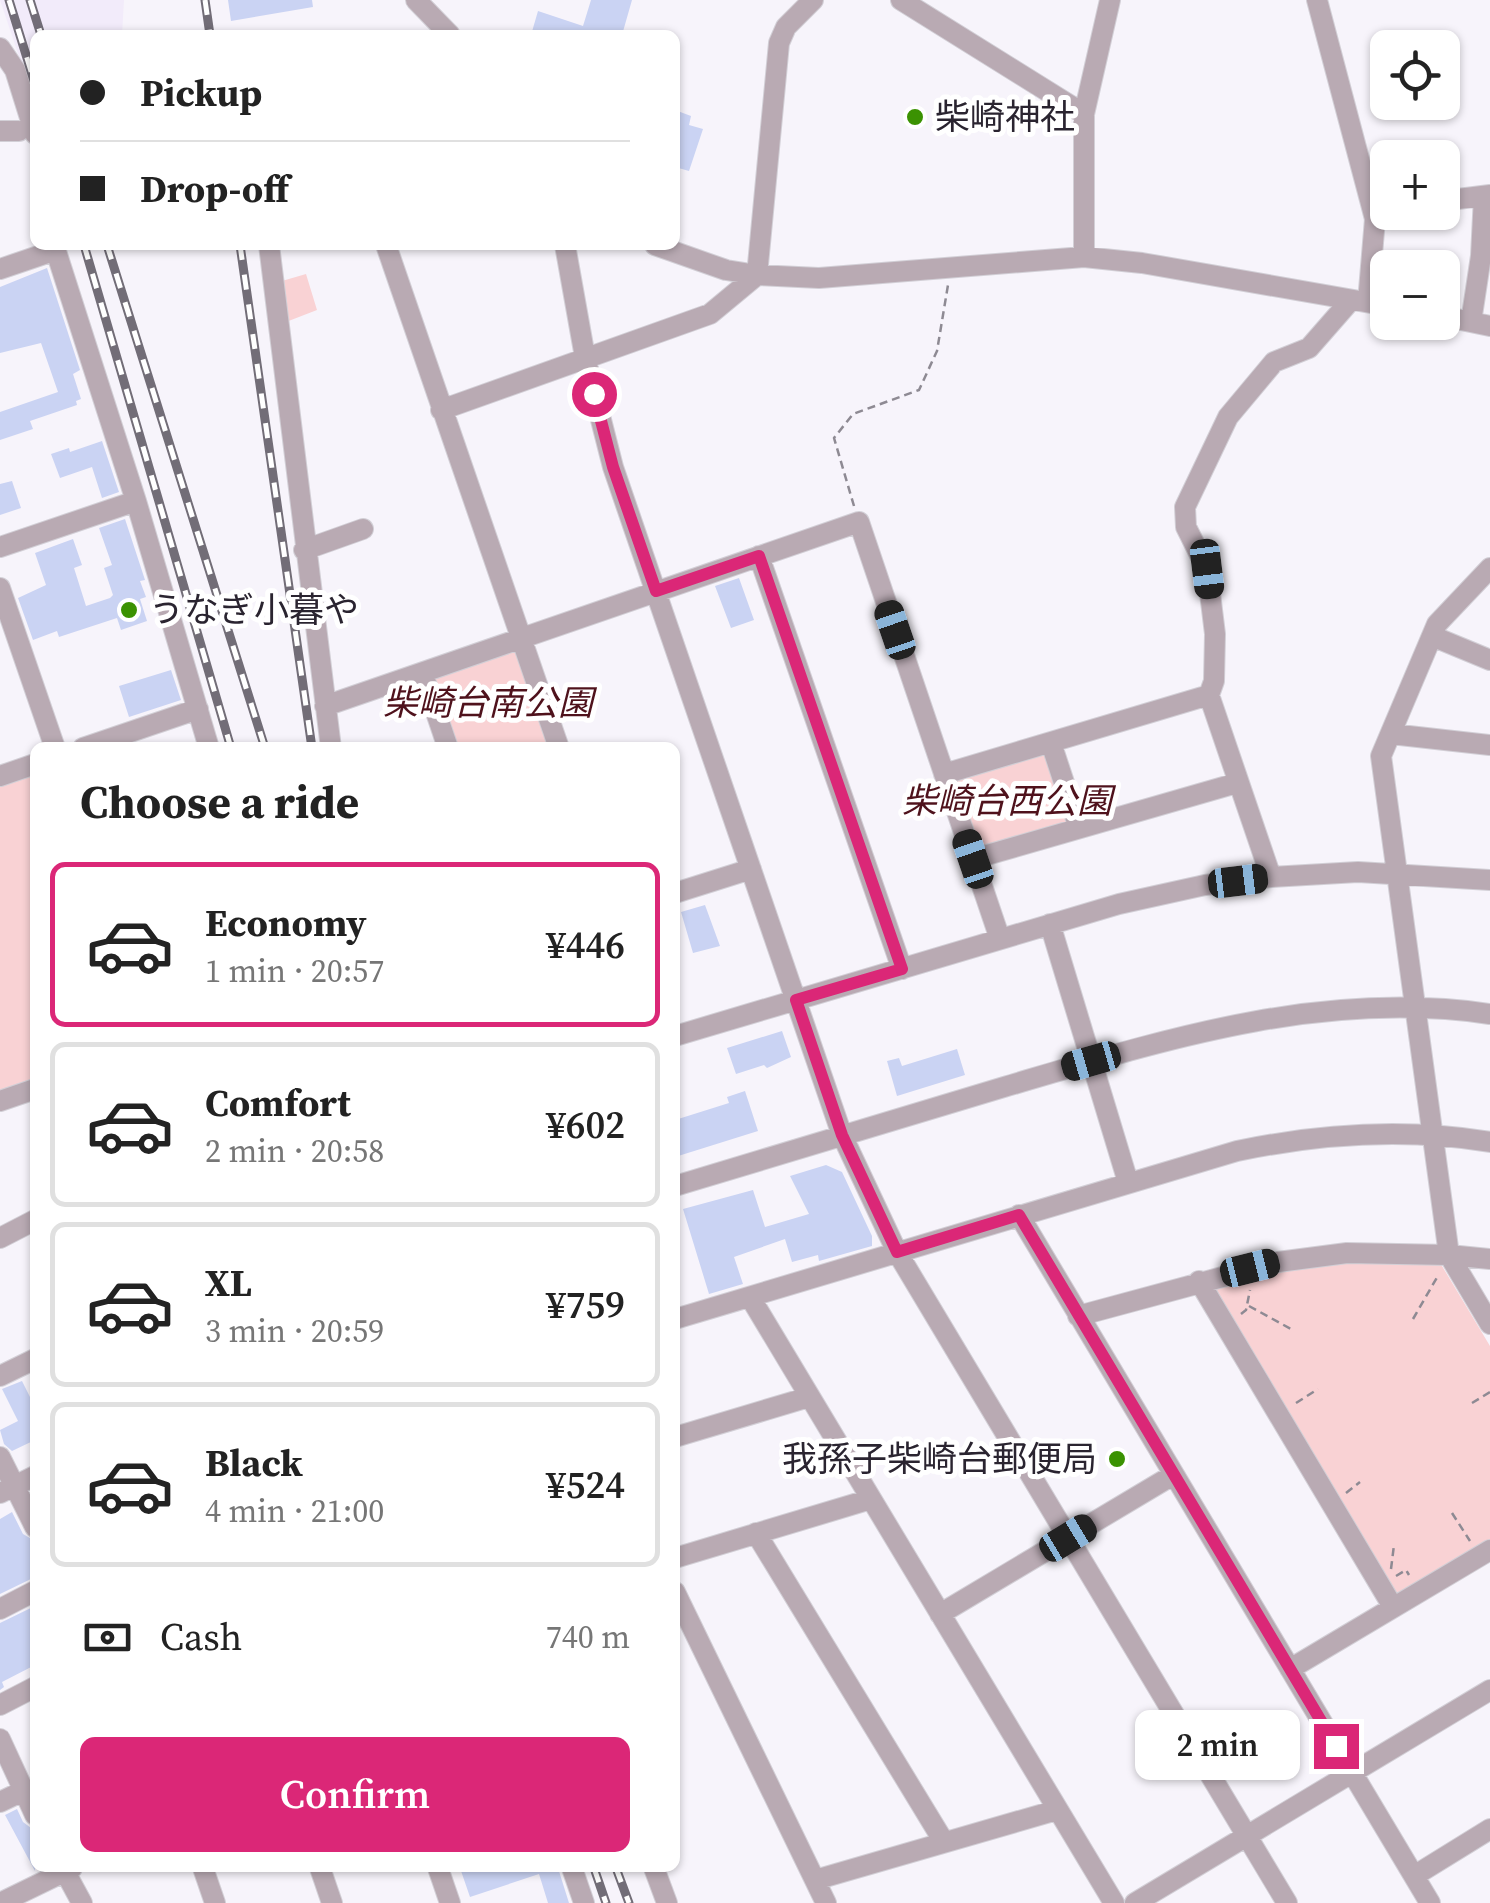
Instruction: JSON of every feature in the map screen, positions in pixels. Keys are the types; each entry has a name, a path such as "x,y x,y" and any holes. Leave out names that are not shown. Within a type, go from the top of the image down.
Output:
{"street":[{"path":"416,0 445,30"},
{"path":"441,410 710,314 757,276 779,44 786,27 813,0"},
{"path":"902,0 1084,114"},
{"path":"1084,257 1084,114 1110,0"},
{"path":"1317,0 1370,197"},
{"path":"0,48 15,70 18,132"},
{"path":"1460,199 1487,195 1480,324"},
{"path":"1271,877 1208,695 1214,681 1213,618 1207,569 1186,528 1185,507 1228,417 1274,362 1308,348 1369,303 1375,230"},
{"path":"0,269 48,250"},
{"path":"56,250 208,742"},
{"path":"270,250 330,742"},
{"path":"388,250 556,742"},
{"path":"567,250 585,357 613,467 842,1135 897,1252 1287,1903"},
{"path":"669,250 726,270 757,276 819,278 1084,257 1142,263 1369,303"},
{"path":"0,547 136,501"},
{"path":"324,706 858,522 1000,939"},
{"path":"304,550 362,529"},
{"path":"759,556 902,969"},
{"path":"1490,568 1436,624 1381,756 1449,1255 1490,1324"},
{"path":"0,588 53,742"},
{"path":"1432,636 1490,660"},
{"path":"422,674 446,742"},
{"path":"944,774 1208,695"},
{"path":"101,742 198,709"},
{"path":"1391,734 1490,745"},
{"path":"1051,743 1079,828"},
{"path":"0,776 30,766"},
{"path":"973,859 1237,783"},
{"path":"680,891 751,869"},
{"path":"680,1035 1119,904 1205,886 1271,877 1396,873 1490,880"},
{"path":"1050,924 1128,1182"},
{"path":"680,1184 1197,1031 1302,1012 1415,1009 1490,1014"},
{"path":"0,1101 30,1091"},
{"path":"680,1318 1128,1182 1268,1144 1366,1135 1432,1135 1490,1142"},
{"path":"1019,1215 1430,1903"},
{"path":"0,1238 30,1223"},
{"path":"1078,1316 1250,1268 1346,1253 1490,1259"},
{"path":"1198,1281 1393,1607"},
{"path":"750,1297 1114,1903"},
{"path":"0,1376 30,1361"},
{"path":"680,1436 809,1397"},
{"path":"0,1457 7,1489 30,1520"},
{"path":"940,1614 1173,1474"},
{"path":"7,1489 30,1478"},
{"path":"680,1556 870,1499"},
{"path":"756,1533 944,1842"},
{"path":"1290,1668 1486,1552"},
{"path":"0,1609 30,1594"},
{"path":"680,1602 826,1903"},
{"path":"0,1705 30,1690"},
{"path":"1135,1903 1490,1690"},
{"path":"0,1738 30,1805"},
{"path":"0,1802 23,1791"},
{"path":"815,1880 1057,1810"},
{"path":"1414,1876 1490,1829"},
{"path":"0,1902 61,1872"},
{"path":"68,1872 82,1903"},
{"path":"204,1872 215,1903"},
{"path":"321,1872 332,1903"},
{"path":"439,1872 450,1903"},
{"path":"573,1872 584,1903"},
{"path":"655,1872 667,1903"}],"path":[{"path":"858,522 834,438 853,414 918,390 937,351 951,267"},
{"path":"1412,1319 1449,1255"},
{"path":"1226,1327 1248,1306 1250,1268"},
{"path":"1248,1306 1291,1329"},
{"path":"1278,1414 1318,1389"},
{"path":"1472,1403 1490,1392"},
{"path":"1337,1500 1360,1482"},
{"path":"1452,1513 1486,1552"}],"shaded area":[{"path":"0,0 124,0 122,30 30,30 30,89"}],"green space":[{"path":"306,274 317,310 286,322 282,281"},
{"name":"柴崎台南公園","path":"512,648 519,652 550,742 455,742 434,680 437,674"},
{"name":"柴崎台西公園","path":"1042,751 1050,755 1067,823 982,847 974,842 954,782 958,776"},
{"path":"30,774 30,1083 0,1093 0,784"},
{"path":"1345,1261 1435,1262 1442,1266 1490,1346 1490,1541 1400,1595 1393,1593 1214,1292 1217,1285 1280,1270"}],"building":[{"path":"228,0 312,0 313,7 231,21"},
{"path":"591,0 632,0 623,30 532,30 538,11 583,26"},
{"path":"680,112 691,116 689,125 703,129 689,171 680,168"},
{"path":"47,268 80,370 73,374 81,399 76,401 77,405 30,421 33,429 0,440 0,412 58,392 41,343 0,353 0,287"},
{"path":"102,441 119,492 102,498 92,467 60,478 51,454"},
{"path":"12,481 21,508 0,515 0,484"},
{"path":"125,519 145,580 140,581 146,597 140,599 147,621 121,630 117,618 59,637 57,631 33,640 18,598 46,585 35,553 73,539 82,565 74,568 86,606 110,598 113,595 104,568 112,565 99,528"},
{"path":"739,578 754,620 731,628 715,586"},
{"path":"171,670 181,700 129,717 119,686"},
{"path":"705,905 720,946 693,953 681,912"},
{"path":"782,1031 791,1057 767,1068 764,1065 736,1074 727,1048"},
{"path":"957,1049 965,1075 897,1096 887,1061 899,1058 902,1066"},
{"path":"745,1091 758,1131 680,1155 680,1118 729,1103 727,1097"},
{"path":"826,1165 842,1172 872,1236 872,1246 819,1261 818,1255 792,1262 785,1239 734,1257 743,1284 709,1294 683,1209 753,1190 765,1227 809,1214 790,1176"},
{"path":"22,1381 30,1397 30,1442 12,1451 4,1444 0,1430 18,1421 2,1389"},
{"path":"12,1512 23,1534 30,1538 30,1579 0,1594 0,1519"},
{"path":"30,1608 30,1668 2,1682 4,1687 0,1690 0,1623"},
{"path":"17,1809 30,1827 30,1862 5,1815"},
{"path":"461,1872 559,1872 569,1903 548,1903 539,1874 470,1897"}],"railway":[{"path":"9,0 30,68"},
{"path":"30,0 39,30"},
{"path":"205,0 209,30"},
{"path":"85,250 229,742"},
{"path":"109,250 263,742"},
{"path":"241,250 311,742"},
{"path":"595,1872 606,1903"},
{"path":"617,1872 629,1903"}],"place":[{"name":"柴崎神社","path":"915,117"},
{"name":"うなぎ小暮や","path":"129,610"},
{"name":"我孫子柴崎台郵便局","path":"1117,1459"}],"route":[{"path":"594,394 613,467 656,591 759,556 902,969 796,1000 842,1135 897,1252 1019,1215 1336,1746"}]}
